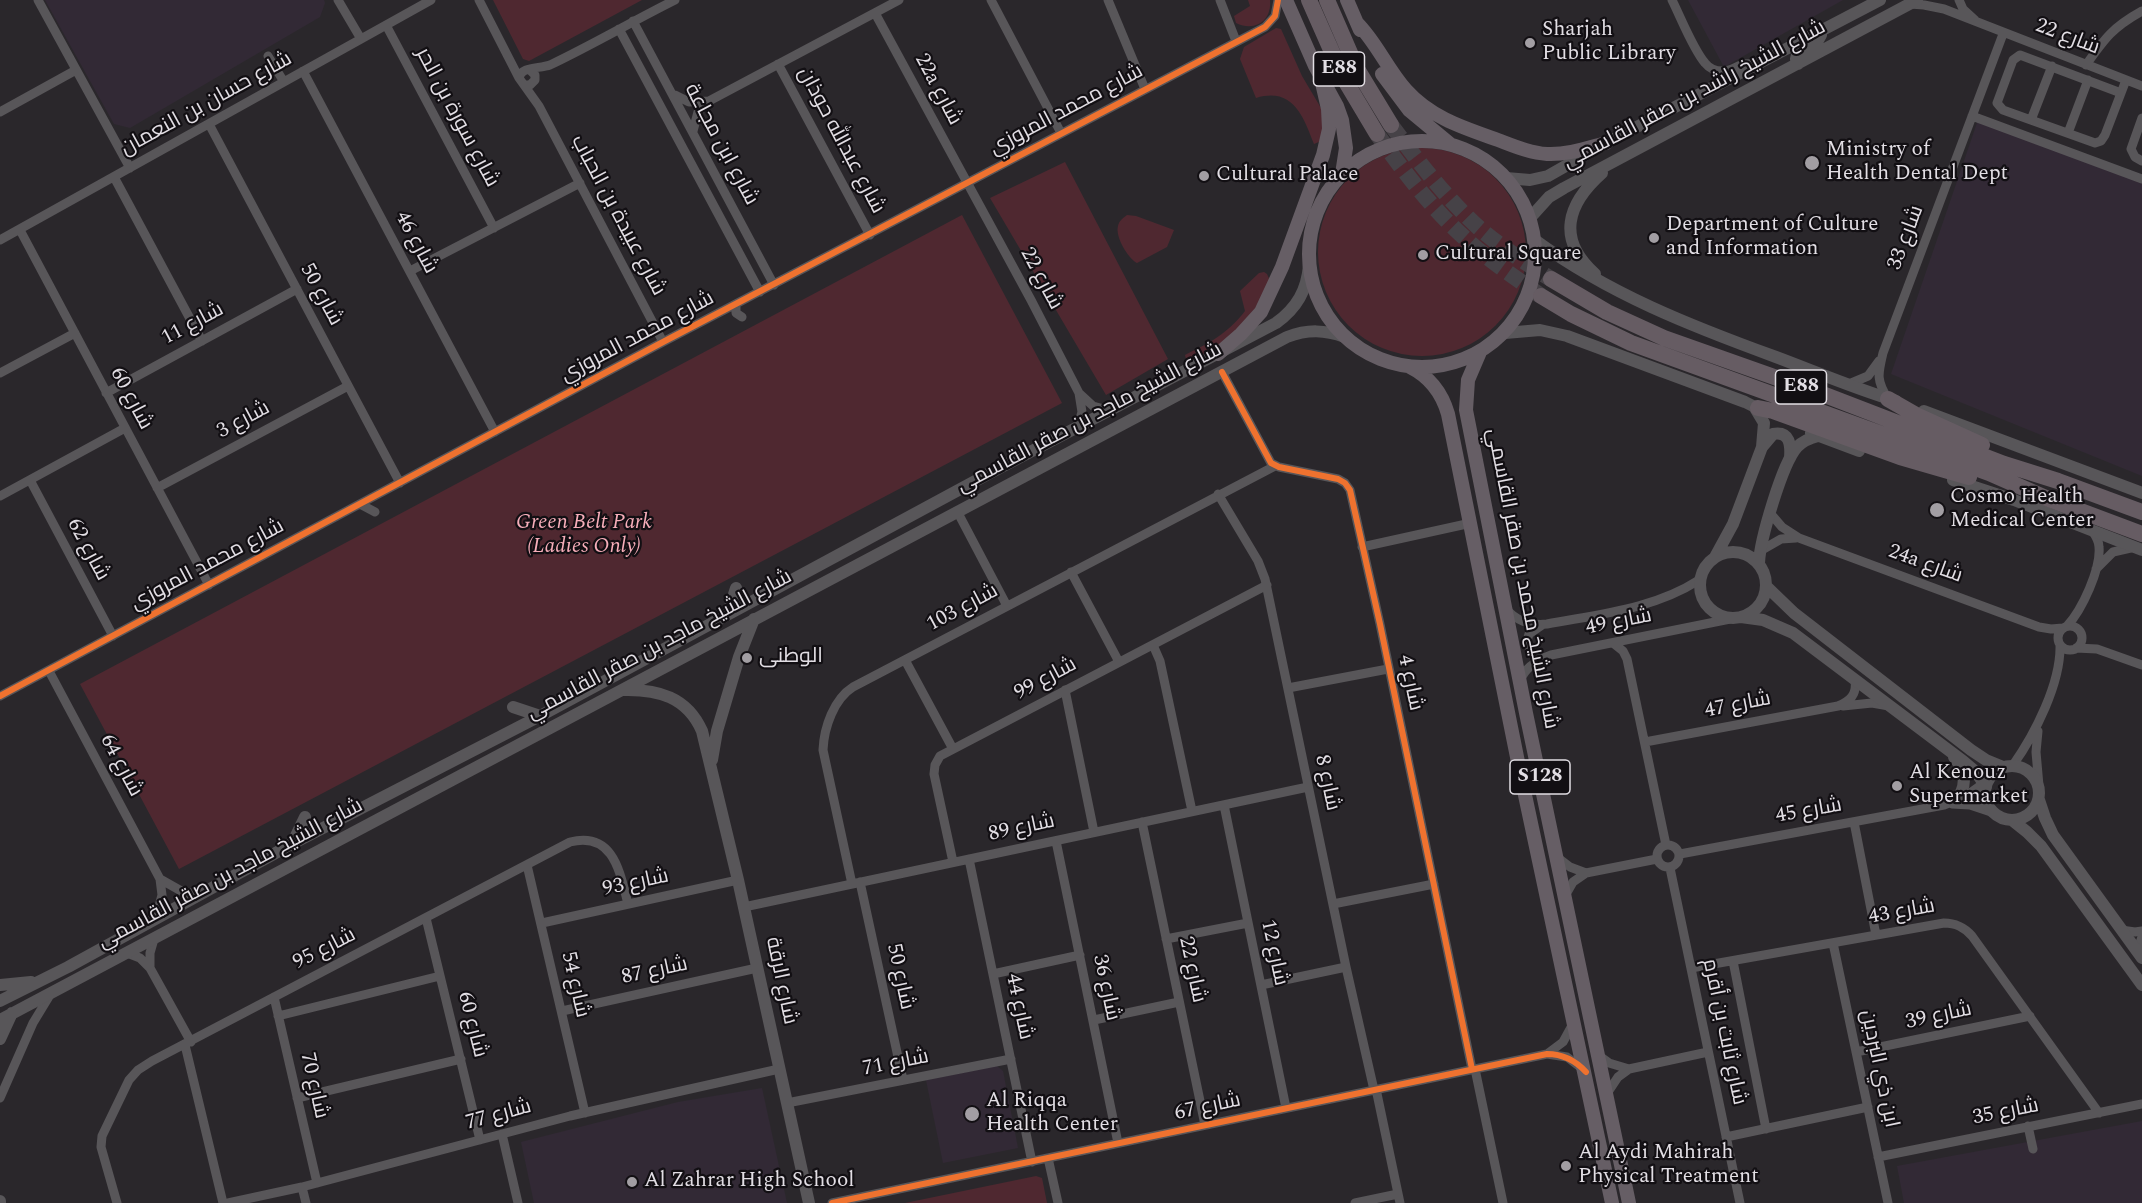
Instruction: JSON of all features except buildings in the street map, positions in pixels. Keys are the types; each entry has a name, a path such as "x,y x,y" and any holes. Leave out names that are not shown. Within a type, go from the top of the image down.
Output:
{"highway":[{"name":"E88","path":"1309,0 1343,77 1377,134"},
{"name":"E88","path":"1327,0 1358,69 1391,125"},
{"name":"E88","path":"1551,279 1607,312 1664,338 1825,395 2004,464 2058,481"},
{"name":"E88","path":"1541,296 1631,343 1989,473 2046,498"},
{"path":"1888,399 1916,415 2058,481 2142,512"},
{"path":"1755,407 1773,411 1916,462 2046,498 2140,544"}],"main road":[{"path":"1286,0 1342,120 1346,148 1342,174"},
{"path":"1347,0 1376,62 1396,95 1422,123 1451,145"},
{"name":"شارع الشيخ راشد بن صقر القاسمي","path":"1506,178 1530,180 1542,178 1880,0"},
{"name":"شارع الشيخ راشد بن صقر القاسمي","path":"1530,218 1556,192 1913,2"},
{"path":"1357,23 1372,40 1389,68 1407,91 1444,120 1536,152 1568,153 1606,144"},
{"path":"1798,64 1797,55 1817,42 1821,31"},
{"path":"1218,354 1261,312 1282,267 1323,155 1329,129 1328,109 1320,74"},
{"path":"1428,141 1451,145 1481,158 1506,178 1520,197 1530,218 1535,240 1535,273 1531,290 1516,320 1505,333 1480,352 1464,360 1446,365 1410,367 1385,361 1370,355 1345,338 1325,313 1317,298 1309,265 1309,248 1315,216 1322,200 1342,174 1360,159 1381,148 1404,142 1428,141"},
{"path":"1612,290 1581,260 1573,244 1570,226 1574,208 1582,192 1617,160"},
{"path":"1535,240 1612,290 1678,320 2142,493"},
{"name":"شارع الشيخ ماجد بن صقر القاسمي","path":"0,1001 1276,323 1292,310 1303,293 1309,265"},
{"name":"شارع الشيخ ماجد بن صقر القاسمي","path":"0,1020 619,690 1297,333 1316,330 1345,338"},
{"path":"1505,333 1540,330 1567,336 1755,407 1818,436 1992,492 2091,529 2140,544"},
{"name":"شارع الشيخ محمد بن صقر القاسمي","path":"1480,352 1468,380 1466,410 1526,713 1629,1203"},
{"name":"شارع الشيخ محمد بن صقر القاسمي","path":"1410,367 1429,380 1443,399 1471,523 1507,707 1612,1203"},
{"path":"1714,557 1733,524 1762,447 1764,423 1755,407"},
{"path":"1762,447 1773,434 1782,434 1790,443 1790,459"},
{"path":"1738,618 1755,610 1761,603 1766,578 1759,557 1770,513 1790,459 1801,444 1818,436"},
{"path":"957,511 964,502 994,484 995,479 990,473"},
{"path":"1759,557 1734,551 1725,552 1714,557 1705,565 1700,588 1706,605 1720,615 1763,620 1784,628 1803,640 1970,766 1986,784"},
{"path":"1766,586 1794,613 1971,750 1986,760 2030,771 2039,786 2039,800 2054,835 2140,955"},
{"path":"728,614 736,588"},
{"name":"شارع الرقة","path":"712,767 720,720 742,647 754,619"},
{"name":"شارع الرقة","path":"619,690 658,692 680,702 699,724 712,767 738,880 808,1203"},
{"path":"1507,707 1511,698 1517,697 1526,713"},
{"path":"513,707 540,716"},
{"path":"482,763 477,761 477,755 493,745 498,736"},
{"path":"1948,749 1964,774 1964,786 1949,803"},
{"path":"2008,766 1994,772 1986,784 1986,799 1994,813 2012,820 2026,817 2032,813 2039,800"},
{"path":"292,844 305,816"},
{"path":"2012,820 2041,846 2142,985"},
{"path":"0,985 40,980"},
{"path":"0,1039 12,1013"}],"street":[{"path":"38,0 130,168"},
{"path":"338,0 361,39"},
{"name":"شارع حسان بن النعمان","path":"0,240 431,0"},
{"name":"شارع عبيدة بن الحباب","path":"479,0 510,57 528,81 663,342"},
{"path":"528,81 548,65 675,0"},
{"path":"693,131 698,112 709,101 899,0"},
{"path":"991,0 1061,133"},
{"path":"1108,0 1145,89"},
{"path":"1220,0 1236,40"},
{"name":"شارع محمد المروزي","path":"0,696 5,690 49,670 663,342 1269,24 1276,11 1278,0"},
{"path":"1672,0 1709,67 1721,71 1742,63 1758,65"},
{"name":"شارع 22","path":"1959,0 1963,9 1979,23"},
{"name":"شارع 22","path":"1913,2 1937,7 2142,86"},
{"path":"2086,65 2109,33 2124,21 2142,12"},
{"name":"22a شارع","path":"875,13 966,183"},
{"name":"شارع ابن مجاعة","path":"633,21 774,285"},
{"name":"شارع سورة بن الحر","path":"386,25 494,228"},
{"name":"شارع ابن مجاعة","path":"619,29 760,292"},
{"name":"شارع 33","path":"1888,399 1880,386 1878,377 1883,354 2003,34"},
{"path":"2121,93 2023,55 2013,60 1997,103 2000,108 2031,120 2092,142 2100,141 2105,135 2126,80"},
{"path":"268,56 284,82"},
{"name":"شارع عبيدة بن الحباب","path":"510,57 528,69"},
{"name":"شارع عبدالله حوذان","path":"778,64 870,235"},
{"path":"528,81 520,73 548,65"},
{"path":"2031,120 2052,66"},
{"path":"528,69 534,73 528,81"},
{"path":"0,112 76,70"},
{"name":"شارع 46","path":"303,71 495,432"},
{"path":"2068,133 2088,80"},
{"path":"674,95 689,102 709,101"},
{"path":"1972,116 2142,179"},
{"path":"2142,118 2131,149 2135,157 2142,161"},
{"name":"شارع 50","path":"209,124 399,483"},
{"path":"114,177 202,341"},
{"path":"410,271 580,183"},
{"name":"شارع 22","path":"966,183 1079,393 1082,412 1077,429"},
{"name":"شارع 60","path":"20,230 209,585"},
{"name":"شارع 11","path":"106,393 297,289"},
{"path":"736,305 736,313 742,317"},
{"path":"0,373 75,333"},
{"name":"شارع 33","path":"1849,384 1868,376 1883,354"},
{"path":"1221,372 1267,459 1275,466"},
{"name":"شارع 3","path":"157,488 348,386"},
{"name":"شارع 22","path":"1079,393 1093,406 1111,411"},
{"path":"0,496 125,428"},
{"name":"شارع 103","path":"856,883 824,756 824,738 834,709 844,694 853,687 1275,466"},
{"name":"شارع 4","path":"1275,466 1338,479 1350,490 1503,1203"},
{"name":"شارع 62","path":"30,480 113,636"},
{"name":"شارع 8","path":"1218,494 1258,561 1267,585 1346,967 1399,1198"},
{"path":"360,504 375,512"},
{"path":"957,511 1007,606"},
{"name":"24a شارع","path":"1770,513 1782,527 1799,538 2039,627 2051,629 2065,627"},
{"path":"1362,547 1471,523"},
{"path":"2039,786 2036,752 2039,722 2057,673 2058,634 2080,609 2095,571 2099,546 2091,529"},
{"path":"1759,557 1781,538 1799,538"},
{"path":"2095,571 2113,552 2140,544"},
{"path":"1071,572 1119,662"},
{"name":"شارع 49","path":"1542,625 1643,606 1667,598 1700,580"},
{"name":"شارع 99","path":"953,862 934,770 940,756 1267,585"},
{"path":"1505,607 1521,620 1542,625"},
{"path":"2057,673 2081,643 2080,609"},
{"name":"شارع 49","path":"1520,681 1529,667 1544,658 1738,618"},
{"path":"1542,625 1529,634 1527,644 1531,652 1544,658"},
{"name":"24a شارع","path":"2039,627 2059,643"},
{"path":"2065,627 2074,627 2097,649"},
{"path":"1627,659 1635,638"},
{"path":"1613,643 1620,648 1627,659 1666,845"},
{"path":"2059,643 2065,649 2097,649 2142,665"},
{"path":"1153,645 1160,661 1192,812"},
{"path":"905,660 953,749"},
{"path":"1288,688 1388,669"},
{"name":"شارع 64","path":"49,670 160,879"},
{"path":"1838,706 1852,698 1856,690 1855,680"},
{"path":"1065,690 1094,832"},
{"name":"شارع 47","path":"1645,742 1838,706 1872,703 1891,707"},
{"path":"2008,766 2039,722"},
{"name":"شارع 45","path":"1680,854 1949,803 1986,784"},
{"name":"شارع 89","path":"744,907 1308,787"},
{"name":"شارع 45","path":"1949,803 1970,805 1994,813"},
{"name":"شارع 12","path":"1224,805 1286,1108"},
{"name":"شارع 22","path":"1142,822 1205,1125"},
{"path":"1854,822 1876,935"},
{"name":"شارع 95","path":"117,1203 102,1147 103,1130 129,1080 152,1061 570,843 582,840 594,842 604,848 616,861 628,904"},
{"name":"شارع 36","path":"1056,841 1118,1143"},
{"path":"1666,845 1673,846 1680,854 1677,864 1670,867 1663,866 1657,859 1660,848 1666,845"},
{"path":"1556,856 1570,867 1586,873"},
{"name":"شارع 44","path":"969,859 1032,1162"},
{"path":"1565,896 1573,882 1586,873 1657,859"},
{"name":"شارع 54","path":"527,865 585,1113"},
{"name":"شارع ثابت بن أقرم","path":"1670,867 1740,1203"},
{"path":"160,879 175,889 200,894"},
{"path":"156,918 162,895 160,879"},
{"name":"شارع 93","path":"542,923 738,880"},
{"name":"شارع 50","path":"856,883 903,1080"},
{"path":"1333,904 1434,884"},
{"name":"شارع 60","path":"426,918 480,1140"},
{"path":"1166,939 1248,923"},
{"name":"شارع 43","path":"1691,968 1944,923 1960,926 1972,936 2099,1113"},
{"path":"2121,930 2142,931"},
{"path":"2140,955 2142,937"},
{"path":"150,968 150,953 154,939"},
{"name":"ابن ذي البردين","path":"1833,943 1888,1203"},
{"path":"127,953 140,958 150,968 188,1044 223,1203"},
{"path":"993,974 1080,955"},
{"path":"1733,961 1767,1129"},
{"path":"1261,985 1346,967"},
{"name":"شارع 87","path":"562,1011 757,968"},
{"path":"278,1016 440,976"},
{"path":"0,1098 33,1023 52,993"},
{"name":"شارع 70","path":"274,997 317,1183"},
{"path":"1094,1020 1179,1002"},
{"name":"شارع 39","path":"1856,1052 2030,1016"},
{"path":"1547,1054 1563,1042 1575,1020"},
{"path":"1606,1095 1618,1077 1629,1069 1708,1052"},
{"name":"شارع 67","path":"832,1203 1547,1054 1567,1057 1586,1072"},
{"path":"1598,1055 1609,1063 1629,1069"},
{"path":"297,1098 461,1059"},
{"name":"شارع 71","path":"787,1103 1011,1059"},
{"name":"شارع 77","path":"228,1203 302,1187 585,1113 779,1069"},
{"name":"شارع 35","path":"1878,1157 2142,1104"},
{"path":"1726,1137 1868,1107"},
{"path":"2028,1126 2033,1149"},
{"path":"502,1134 518,1203"},
{"path":"1048,1158 1058,1203"},
{"path":"302,1187 306,1203"},
{"path":"1355,1203 1399,1198"}],"shaded area":[{"path":"45,0 324,0 325,3 320,17 130,128 114,124"},
{"path":"1688,0 1843,0 1724,67"},
{"path":"1978,120 2142,178 2142,476 1891,374"},
{"name":"Al Riqqa Health Center","path":"997,1066 1003,1071 1018,1148 943,1163 926,1080"},
{"path":"762,1088 787,1203 534,1203 521,1142 678,1102"},
{"path":"2142,1121 2142,1203 1904,1203 1897,1166"}],"green space":[{"path":"493,0 642,0 529,61 523,59"},
{"path":"1248,0 1270,0 1268,14 1261,23 1250,26 1236,23 1234,16 1250,6"},
{"path":"1276,28 1281,29 1302,76 1321,108 1324,119 1321,141 1314,144 1301,114 1288,100 1269,96 1256,98 1240,59 1244,47"},
{"path":"1422,148 1442,150 1462,156 1488,172 1502,186 1518,212 1524,232 1526,252 1524,272 1518,292 1502,318 1488,332 1462,348 1442,354 1422,356 1402,354 1382,348 1356,332 1342,318 1326,292 1320,272 1318,252 1320,232 1326,212 1342,186 1356,172 1382,156 1402,150"},
{"path":"1065,162 1168,359 1106,395 990,198"},
{"name":"Green Belt Park (Ladies Only)","path":"962,215 1062,403 179,869 80,684"},
{"path":"1127,215 1174,230 1167,247 1137,263 1133,260 1118,236 1119,223"},
{"path":"1264,272 1271,283 1253,314 1220,346 1189,362 1185,355 1218,337 1245,311 1240,291 1259,273"},
{"path":"1036,1176 1042,1178 1047,1203 905,1203"}],"tunnel":[{"path":"1391,125 1432,178 1479,228 1551,279"},
{"path":"1377,134 1419,190 1454,228 1485,255 1541,296"}],"cycle path":[{"path":"0,696 663,342 1265,27 1275,16 1278,0"},
{"path":"1222,372 1271,463 1279,467 1338,479 1350,490 1472,1069"},
{"path":"832,1203 1547,1054 1568,1058 1586,1072"}],"place":[{"name":"Sharjah Public Library","path":"1530,43"},
{"name":"Ministry of Health Dental Dept","path":"1812,163"},
{"name":"Cultural Palace","path":"1204,176"},
{"name":"Department of Culture and Information","path":"1654,238"},
{"name":"Cultural Square","path":"1423,255"},
{"name":"Cosmo Health Medical Center","path":"1937,510"},
{"name":"الوطنی","path":"747,658"},
{"name":"Al Kenouz Supermarket","path":"1897,786"},
{"name":"Al Riqqa Health Center","path":"972,1114"},
{"name":"Al Aydi Mahirah Physical Treatment","path":"1566,1166"},
{"name":"Al Zahrar High School","path":"632,1182"}]}
